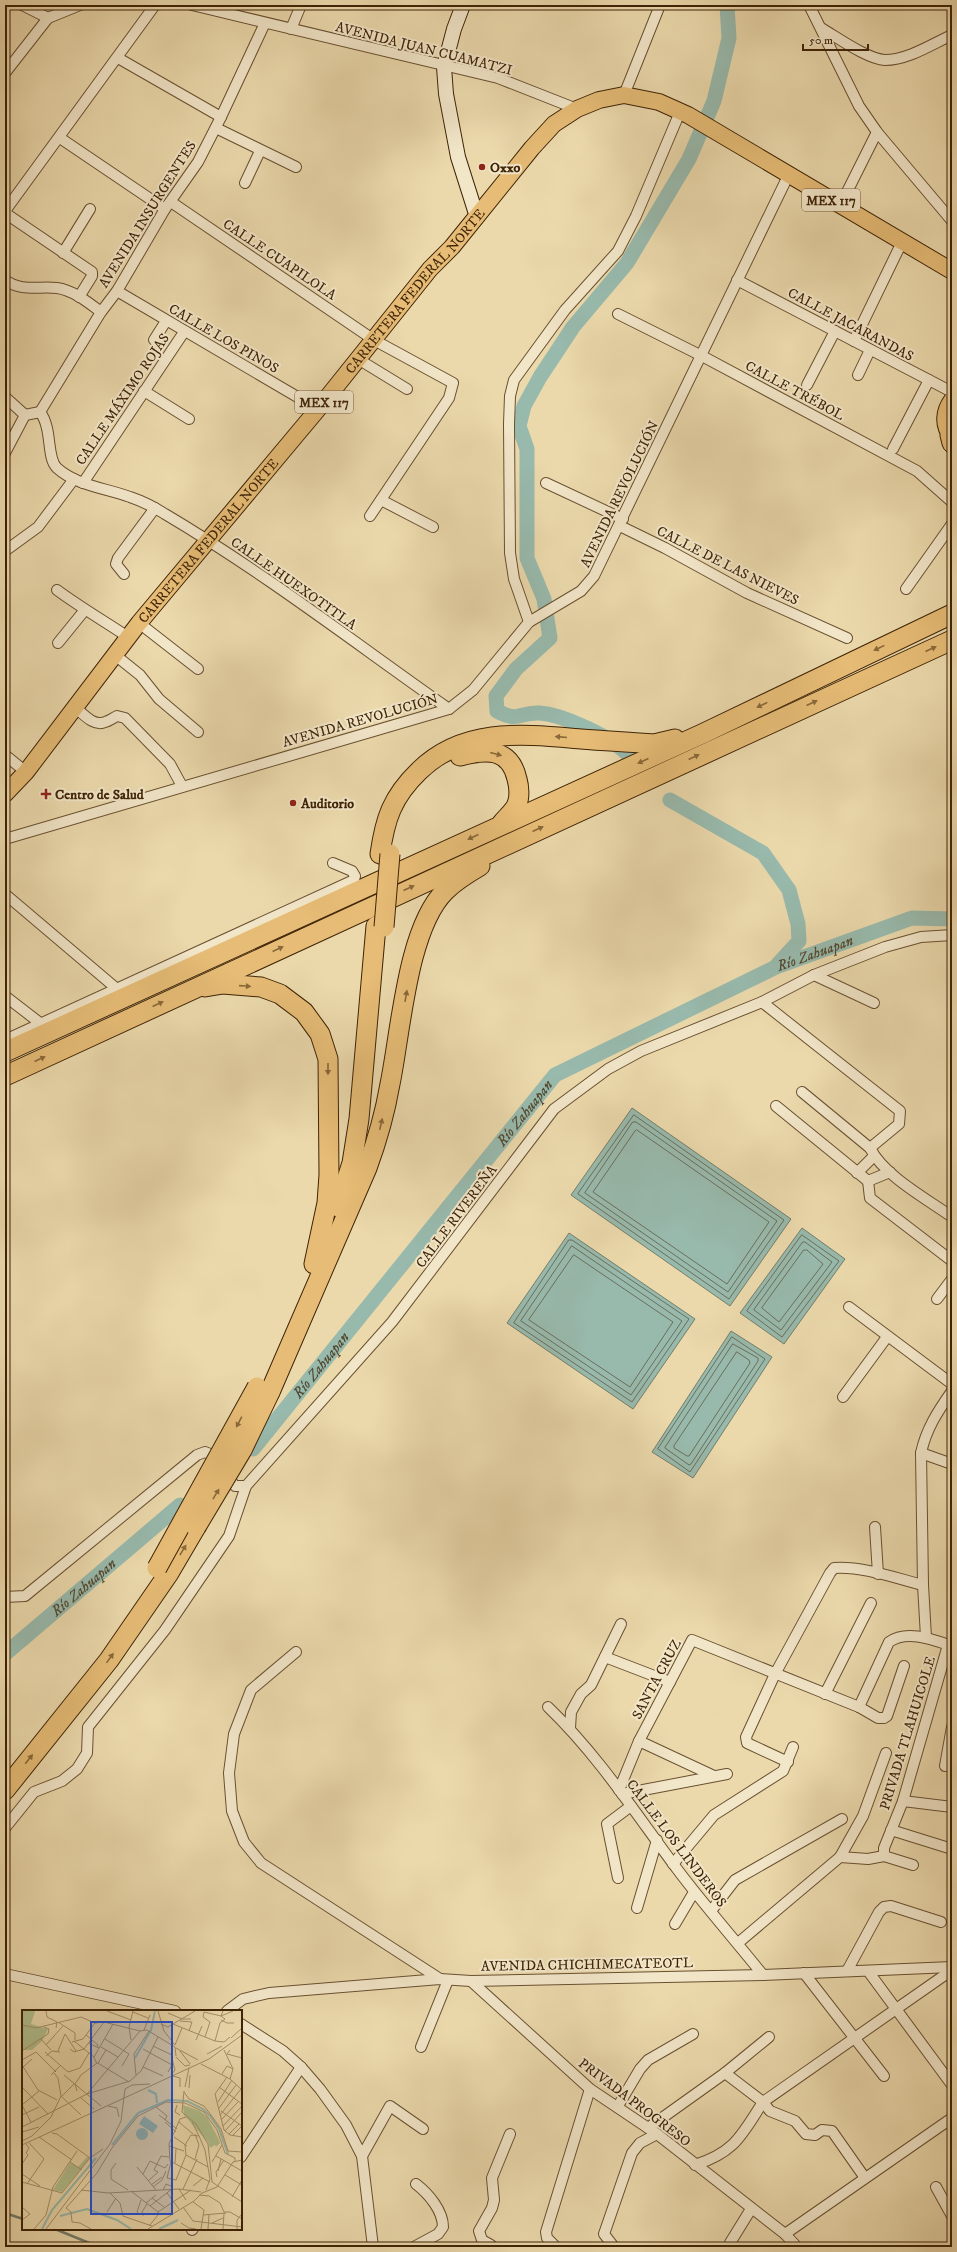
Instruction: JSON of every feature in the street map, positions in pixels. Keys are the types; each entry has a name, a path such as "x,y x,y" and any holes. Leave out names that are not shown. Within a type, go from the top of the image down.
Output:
{"highway":[{"path":"5,1052 501,824 704,733 952,614"},
{"path":"5,1076 192,988 952,640"},
{"path":"353,1200 367,1130 388,812 403,786 426,764 449,748 480,739 525,734 654,744 704,733"},
{"path":"385,854 401,812 412,791 438,767 453,758 480,751 501,754 514,766 519,786 518,804 501,824"},
{"path":"5,1769 100,1650 158,1568 263,1389 367,1168 378,1136 390,1085 412,965 424,924 445,891 464,876 494,858 502,846"},
{"path":"5,1790 109,1660 169,1573 242,1450 263,1389 339,1205 352,1163 359,1119 380,926"},
{"path":"192,988 223,984 261,987 280,994 304,1012 320,1034 328,1059 329,1175 327,1203 314,1264"}],"main road":[{"path":"463,5 454,28 444,67 446,94 458,157 477,217"},
{"name":"CARRETERA FEDERAL NORTE","path":"5,794 26,772 139,623 318,409 430,269 452,247 532,148 554,124 577,109 599,100 624,95 659,102 684,114"},
{"name":"MEX 117","path":"684,114 952,270"},
{"path":"951,438 945,421 945,413 952,400"}],"street":[{"path":"22,5 48,18"},
{"path":"5,73 48,18 80,5"},
{"path":"79,297 92,274 90,270 5,212 155,5"},
{"name":"AVENIDA JUAN CUAMATZI","path":"192,5 444,67 498,78 577,109"},
{"path":"291,29 301,5"},
{"path":"624,95 660,5"},
{"path":"809,5 859,106 877,132 952,221"},
{"name":"AVENIDA INSURGENTES","path":"40,412 101,312 117,291 168,206 198,162 216,128 265,23"},
{"path":"821,28 867,54 884,60 903,57 952,35"},
{"path":"118,58 221,117"},
{"path":"532,620 514,579 510,554 509,424 510,396 514,380 566,310 618,252 684,114"},
{"path":"216,128 260,151 296,167"},
{"path":"840,206 877,132"},
{"name":"CALLE CUAPILOLA","path":"60,138 168,206 374,340 453,383 449,398 381,500"},
{"path":"245,183 260,151"},
{"name":"AVENIDA REVOLUCIÓN","path":"5,839 448,709 473,690 532,620 588,585 621,523 789,174"},
{"path":"63,253 90,210"},
{"path":"854,341 902,242"},
{"path":"5,280 23,288 65,290 79,297 101,312"},
{"name":"CALLE JACARANDAS","path":"737,280 952,392"},
{"name":"CALLE LOS PINOS","path":"117,291 184,332 318,409"},
{"name":"CALLE TRÉBOL","path":"618,314 702,356 917,471 952,502"},
{"path":"154,340 166,321"},
{"path":"807,385 835,331"},
{"name":"CALLE MÁXIMO ROJAS","path":"5,551 38,527 79,481 144,391 184,332"},
{"path":"858,375 870,350"},
{"path":"358,359 407,389"},
{"path":"893,449 929,380"},
{"path":"144,391 189,419"},
{"path":"5,397 25,415"},
{"path":"25,415 40,412"},
{"name":"CALLE HUEXOTITLA","path":"40,412 46,420 49,430 52,461 57,468 79,481 130,497 155,508 208,540 448,709"},
{"path":"5,454 25,415"},
{"name":"CALLE DE LAS NIEVES","path":"546,483 747,593 847,638"},
{"path":"370,516 381,500 433,527"},
{"path":"124,574 116,564 118,558 155,508"},
{"path":"906,588 952,524"},
{"path":"57,590 84,611 100,618 128,637"},
{"path":"58,642 84,611"},
{"path":"139,623 198,669"},
{"path":"115,655 140,675 155,695 198,732"},
{"path":"75,707 93,722 104,723 117,716 125,718 170,764 182,786"},
{"path":"5,755 26,772"},
{"path":"5,1040 354,880 355,876 352,871 334,864"},
{"path":"5,894 117,989"},
{"name":"CALLE RIVEREÑA","path":"246,1486 392,1322 554,1109 608,1069 641,1051 762,1002 814,975 885,947 921,937 952,935"},
{"path":"814,975 874,1003"},
{"path":"5,996 40,1023"},
{"path":"762,1002 900,1111 901,1118 899,1124 872,1152 857,1173"},
{"path":"802,1092 872,1152 890,1172 952,1217"},
{"path":"776,1106 868,1181 870,1198 952,1261"},
{"path":"868,1181 890,1172"},
{"path":"937,1299 952,1279"},
{"path":"849,1307 887,1337 952,1384"},
{"path":"842,1397 887,1337"},
{"path":"926,1637 923,1585 921,1453 925,1436 934,1416 952,1391"},
{"path":"5,1597 25,1596 197,1455 205,1452 210,1454 235,1486 246,1486 229,1536 165,1630 88,1727 86,1753 77,1770 62,1781 34,1792 5,1828"},
{"path":"921,1453 952,1464"},
{"path":"875,1527 878,1574"},
{"path":"788,1762 747,1743 746,1740 775,1674 834,1568 878,1574 923,1585"},
{"path":"825,1694 871,1603"},
{"path":"570,1728 571,1712 581,1694 591,1685 621,1624"},
{"path":"859,1707 890,1642 894,1638 926,1637 950,1645"},
{"name":"SANTA CRUZ","path":"621,1792 639,1741 692,1640 775,1674"},
{"name":"PRIVADA TLAHUICOLE","path":"884,1856 884,1848 903,1801 950,1645"},
{"path":"296,1652 251,1690 234,1734 229,1780 232,1811 244,1842 261,1863 444,1979 421,2047"},
{"path":"605,1657 670,1682"},
{"path":"775,1674 859,1707 878,1718 884,1718 887,1716 904,1666"},
{"name":"CALLE LOS LINDEROS","path":"548,1707 570,1728 621,1792 694,1892 738,1943 763,1975"},
{"path":"945,1766 951,1734"},
{"path":"639,1741 714,1776"},
{"path":"673,1864 714,1816 783,1771 793,1747"},
{"path":"738,1943 840,1857 863,1816 886,1753"},
{"path":"621,1792 726,1774"},
{"path":"903,1801 952,1807"},
{"path":"618,1878 607,1824 631,1806"},
{"path":"711,1911 735,1880 842,1819"},
{"path":"891,1830 952,1849"},
{"path":"637,1908 657,1840"},
{"path":"840,1857 868,1859 884,1856 913,1864"},
{"path":"675,1924 694,1892"},
{"path":"847,1971 879,1912 884,1907 891,1906 941,1922"},
{"name":"AVENIDA CHICHIMECATEOTL","path":"228,2010 243,1999 269,1993 444,1979 471,1981 763,1975 952,1967"},
{"path":"695,2165 716,2158 730,2148 742,2134 763,2102 952,1970"},
{"path":"868,1971 952,2085"},
{"path":"804,1973 884,2076"},
{"path":"5,1974 170,2010"},
{"name":"PRIVADA PROGRESO","path":"471,1981 590,2089 618,2106 652,2131 785,2234 797,2247"},
{"path":"242,2025 283,2051 301,2067 346,2125 362,2156 373,2247"},
{"path":"618,2106 640,2069 648,2060 693,2034"},
{"path":"614,2247 604,2234 632,2154 640,2143 652,2131 769,2037"},
{"path":"242,2156 301,2067"},
{"path":"725,2073 763,2102 770,2111 796,2121 806,2134 815,2135 822,2130 832,2132 865,2178"},
{"path":"556,2247 547,2238 546,2232 590,2089"},
{"path":"362,2156 390,2106 423,2129"},
{"path":"785,2234 952,2118"},
{"path":"491,2245 479,2243 479,2231 492,2208 494,2200 492,2178 510,2134"},
{"path":"414,2247 438,2234 443,2227 443,2218 425,2191 416,2184"},
{"path":"936,2187 952,2216"},
{"path":"730,2243 751,2209"}],"water":[{"path":"632,1108 791,1219 730,1306 571,1195"},
{"path":"802,1228 845,1259 784,1344 740,1313"},
{"path":"569,1233 695,1319 633,1409 507,1323"},
{"path":"731,1331 772,1357 693,1478 652,1452"}],"waterway":[{"path":"630,757 623,750 601,735 561,718 549,714 539,713 515,717 497,711 496,696 516,669 550,638 544,599 527,558 527,449 519,426 524,406 540,377 573,327 627,263 689,159 714,101 729,38 727,5"},
{"path":"670,800 763,853 789,890 798,924 799,941 777,965"},
{"name":"Río Zahuapan","path":"253,1449 555,1075 776,967 912,918 952,919"},
{"name":"Río Zahuapan","path":"5,1654 180,1505"},
{"path":"5,2213 22,2219"},
{"path":"57,2230 99,2247"}],"place":[{"name":"Oxxo","path":"482,167"},
{"name":"Centro de Salud","path":"46,794"},
{"name":"Auditorio","path":"293,803"}]}
